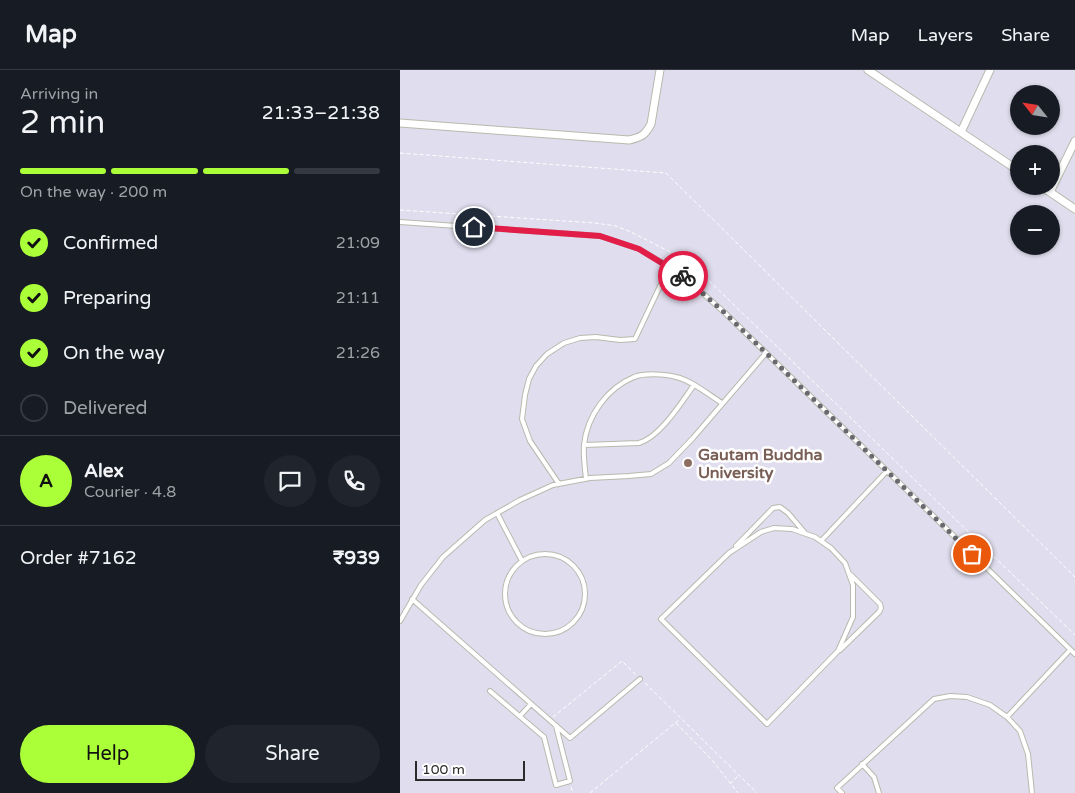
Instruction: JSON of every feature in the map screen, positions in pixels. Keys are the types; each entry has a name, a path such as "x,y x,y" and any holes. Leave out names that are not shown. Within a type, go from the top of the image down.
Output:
{"street":[{"path":"400,123 629,140 640,138 651,124 660,70"},
{"path":"868,70 1010,165"},
{"path":"961,132 990,70"},
{"path":"1060,172 1075,141"},
{"path":"1054,195 1075,209"}],"lane":[{"path":"400,222 600,236 639,249 680,273 766,352 1075,654"},
{"path":"558,484 530,441 522,419 529,379 536,366 547,354 564,343 588,337 620,340 635,339 669,267"},
{"path":"400,621 421,585 444,557 486,520 497,513 553,485 586,479 651,474 668,463 766,352"},
{"path":"586,479 584,445 589,425 596,408 616,387 636,376 658,374 677,377 694,385 722,403"},
{"path":"584,445 639,443 646,441 658,432 694,385"},
{"path":"821,541 888,471"},
{"path":"806,534 788,513 780,507 773,508 662,619 767,724 879,612 880,604 848,573"},
{"path":"497,513 522,561"},
{"path":"729,553 761,532 774,528 792,529 815,537 831,548 845,563 853,585 852,617 838,651"},
{"path":"544,554 560,556 575,566 583,578 586,594 583,610 576,621 561,632 547,635 530,632 517,624 507,610 504,597 507,579 516,565 522,561 529,557 544,554"},
{"path":"412,600 570,738 640,679"},
{"path":"1006,717 1070,650"},
{"path":"490,691 544,737 556,785 570,781 556,726"},
{"path":"842,793 837,788 934,699 950,696 967,697 990,705 1020,731 1028,754 1032,793"},
{"path":"520,716 531,704"},
{"path":"862,764 874,777 879,793"}],"path":[{"path":"400,154 666,173 1075,577"},
{"path":"400,210 616,226 670,252 701,274 1075,635"},
{"path":"550,720 622,661 757,793"},
{"path":"590,793 680,718"},
{"path":"676,722 712,760 738,793"},
{"path":"730,784 739,775"},
{"path":"570,781 573,793"}],"way so far":[{"path":"683,276 725,313 972,554"}],"place":[{"name":"Gautam Buddha University","path":"688,463"}],"route":[{"path":"474,227 600,236 639,249 683,276"}]}
